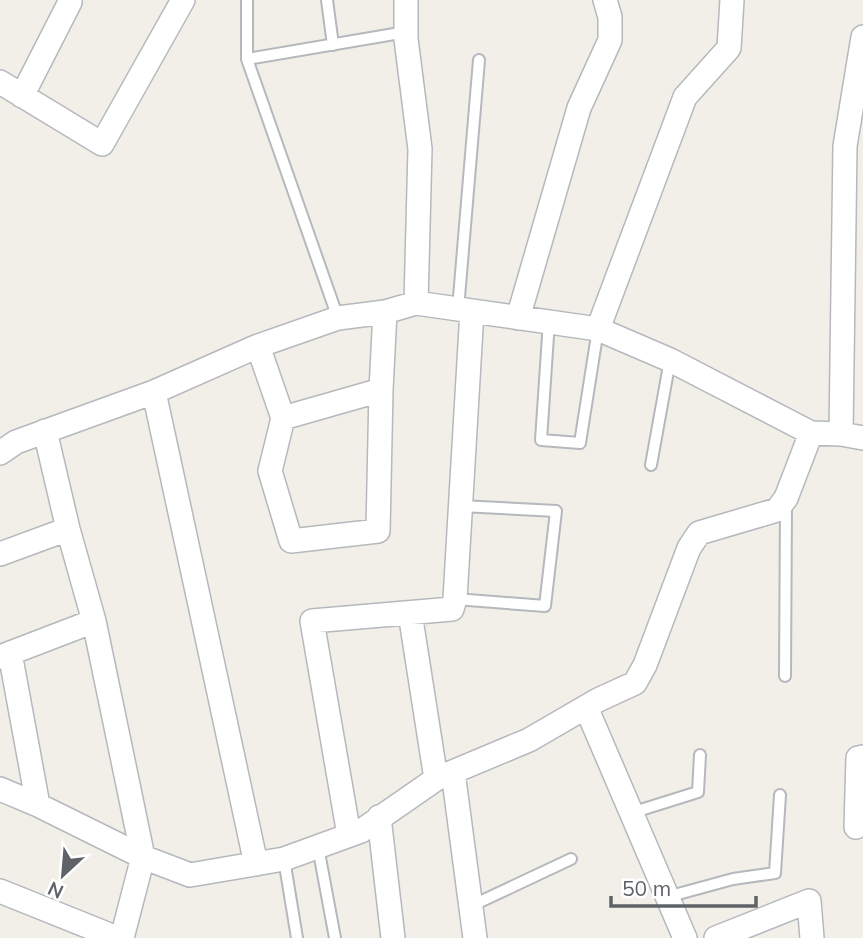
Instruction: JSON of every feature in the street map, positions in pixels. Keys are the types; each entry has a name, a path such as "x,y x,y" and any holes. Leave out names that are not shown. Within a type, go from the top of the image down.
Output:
{"street":[{"path":"0,82 102,144 183,0"},
{"path":"406,0 406,32 420,149 416,303"},
{"path":"518,318 579,108 610,40 610,17 605,0"},
{"path":"598,329 685,97 729,48 732,0"},
{"path":"22,96 70,2"},
{"path":"5,445 154,392 258,346 338,318 385,312 416,303 598,329 670,360 811,433 852,436 845,146 863,37"},
{"path":"349,835 312,621 452,609 455,599 461,506 465,310"},
{"path":"258,346 283,418 270,471 291,541 378,531 385,312"},
{"path":"283,418 381,390"},
{"path":"154,392 257,864"},
{"path":"0,891 119,938 143,857 94,621 68,529 46,430"},
{"path":"0,789 143,857 190,875 284,859 361,831 444,775 529,740 635,683 645,665 690,548 699,533 777,510 786,498 811,433"},
{"path":"0,554 68,529"},
{"path":"411,613 471,906 475,938"},
{"path":"38,805 5,655 94,621"},
{"path":"586,707 685,938"},
{"path":"856,827 858,758 863,757"},
{"path":"379,817 393,938"},
{"path":"716,938 809,901 812,938"}],"lane":[{"path":"247,0 247,59 338,318"},
{"path":"327,0 333,45"},
{"path":"247,59 406,32"},
{"path":"465,310 479,60"},
{"path":"549,321 541,440 580,443 598,329"},
{"path":"651,465 670,360"},
{"path":"785,676 786,498"},
{"path":"455,599 545,606 556,511 461,506"},
{"path":"631,813 698,792 699,755"},
{"path":"667,897 733,879 775,873 780,794"},
{"path":"318,847 335,938"},
{"path":"284,859 296,938"},
{"path":"471,906 571,859"}]}
